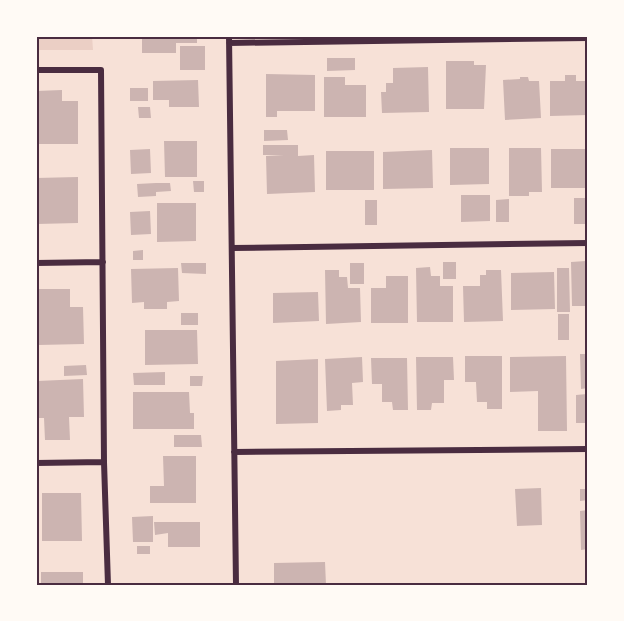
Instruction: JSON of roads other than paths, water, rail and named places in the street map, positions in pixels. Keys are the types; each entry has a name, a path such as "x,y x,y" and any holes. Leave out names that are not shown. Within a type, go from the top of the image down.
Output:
{"street":[{"path":"236,585 229,39 588,38"},
{"path":"36,70 101,70 104,462 108,585"},
{"path":"232,248 588,243"},
{"path":"36,263 103,262"},
{"path":"234,452 588,449"},
{"path":"36,463 104,462"}]}
